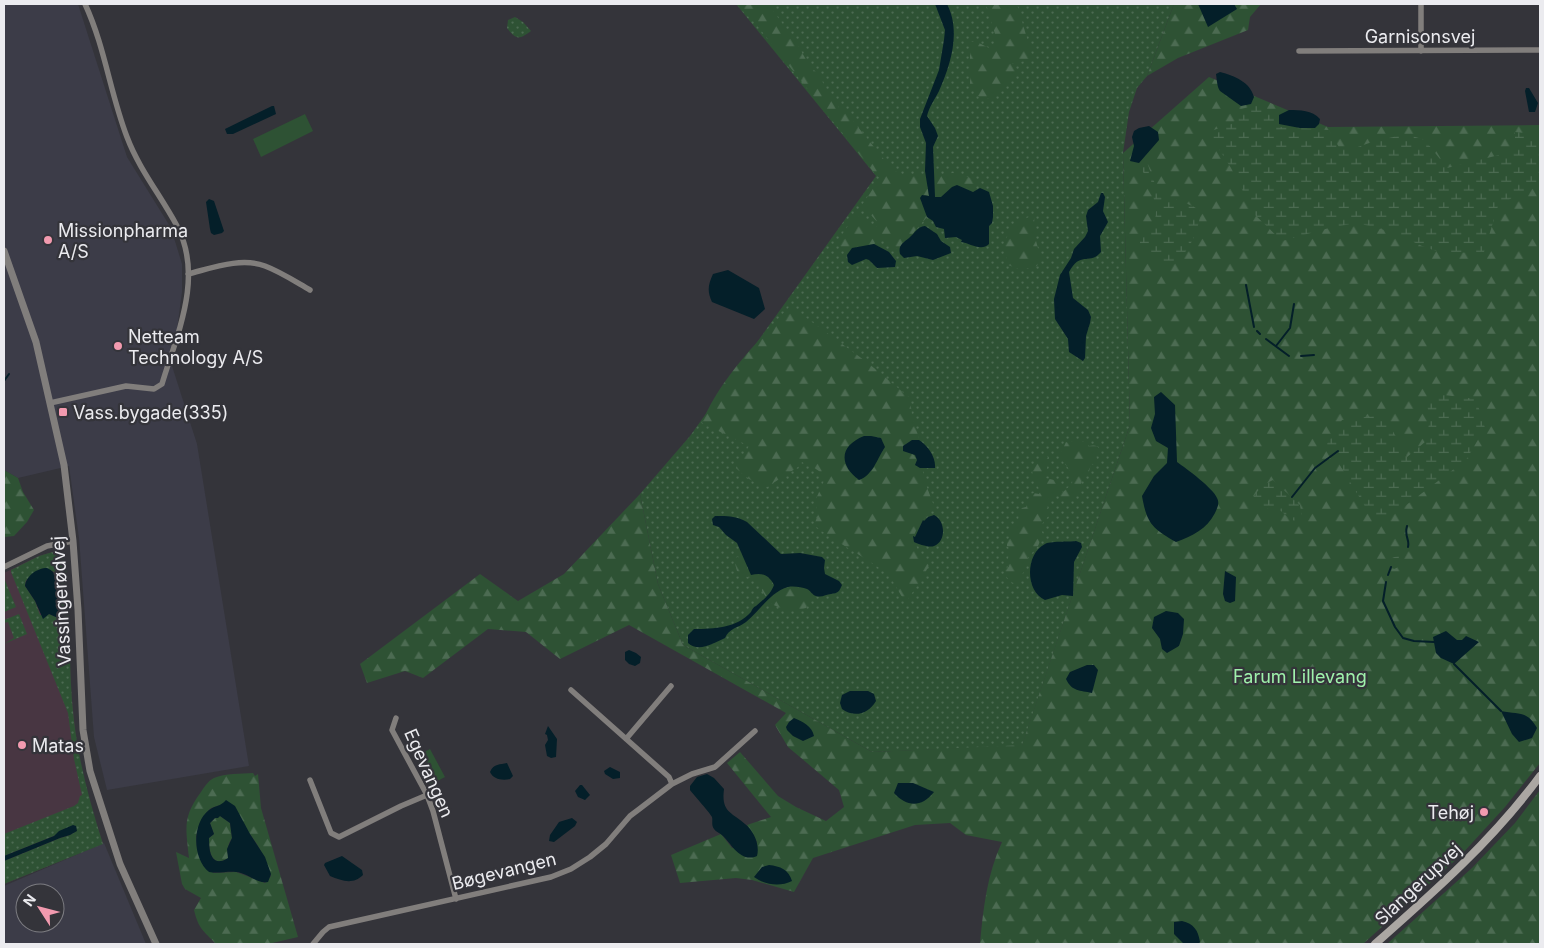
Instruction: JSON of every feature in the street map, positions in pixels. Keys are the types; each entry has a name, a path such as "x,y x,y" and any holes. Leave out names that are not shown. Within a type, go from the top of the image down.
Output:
{"main road":[{"name":"Slangerupvej","path":"1375,944 1457,870 1517,807 1540,776"}],"street":[{"path":"50,403 126,386 154,388 162,384 186,306 188,274 185,249 178,228 146,175 128,140 96,27 85,4"},
{"path":"1421,4 1421,51"},
{"name":"Garnisonsvej","path":"1299,52 1540,50"},
{"name":"Vassingerødvej","path":"4,252 36,342 64,465 73,541 78,610 82,714 90,771 101,810 120,864 156,944"},
{"path":"188,274 222,265 253,264 264,266 310,290"},
{"path":"4,567 47,546 73,541"},
{"path":"626,739 671,686"},
{"path":"571,690 668,777 672,784"},
{"name":"Egevangen","path":"396,718 392,730 427,795 456,899"},
{"name":"Bøgevangen","path":"313,944 329,927 554,876 571,869 606,844 630,816 672,784 692,774 715,767 755,731"},
{"path":"310,780 331,833 339,837 427,795"}],"shaded area":[{"path":"4,4 78,4 127,157 171,228 182,264 182,292 172,366 197,444 249,766 107,790 94,737 79,538 69,466 18,478 4,470"},
{"path":"56,551 62,552 66,567 71,691 77,747 87,795 103,844 4,884 4,573 39,556"},
{"path":"104,843 146,944 4,944 4,886"}],"green space":[{"path":"736,4 1174,4 1147,76 1137,88 1129,112 1123,153 1130,425 1022,746 872,752 683,645 658,584 640,494 690,436 876,176"},
{"path":"740,4 768,4 796,42 809,65 821,77 824,86 840,109 846,112 890,167 903,174 926,176 929,196 925,195 920,198 927,217 905,240 899,250 882,239 874,244 856,247 847,255 837,242 856,214 874,229 879,224 862,205 880,178"},
{"path":"986,4 1017,4 1033,59 1011,64 1016,70 1007,86 993,97 981,100 970,86 970,42 977,42 995,51 995,34"},
{"path":"1174,4 1261,4 1250,17 1248,30 1178,58 1147,76"},
{"path":"515,17 523,22 531,31 521,37 515,37 507,28 508,20"},
{"name":"Farum Lillevang","path":"1209,77 1328,127 1540,125 1540,763 1505,807 1461,855 1363,944 980,944 989,879 1002,842 966,835 950,823 915,825 813,858 794,892 752,880 736,878 680,883 671,855 721,834 732,848 757,842 747,825 771,817 727,763 740,752 778,796 796,807 826,821 844,807 839,790 788,747 775,725 786,713 629,625 560,659 526,632 488,629 423,678 405,671 367,683 360,664 480,574 518,601 564,574 640,494 658,584 683,645 872,752 1022,745 1130,425 1123,153"},
{"path":"1259,104 1274,113 1279,127 1329,130 1340,149 1352,149 1406,134 1425,140 1447,168 1515,151 1515,132 1525,133 1540,141 1540,173 1538,183 1498,206 1484,252 1442,253 1393,232 1357,223 1329,228 1282,241 1255,215 1231,168 1208,132 1234,123 1238,110"},
{"path":"305,114 313,131 261,157 253,139"},
{"path":"1145,155 1158,189 1166,195 1200,211 1195,235 1185,252 1172,262 1162,262 1140,249 1140,237 1145,236 1151,228 1156,213 1154,198 1139,163"},
{"path":"953,173 975,179 973,192 964,187 952,187 941,197 935,197 934,176"},
{"path":"1034,215 1035,237 1040,256 1037,266 1021,270 1008,265 1005,250 1006,240 1015,226 1024,219"},
{"path":"790,306 868,363 910,398 912,416 919,438 918,440 912,440 913,454 917,460 914,463 920,468 922,467 925,482 934,506 926,515 919,529 917,529 914,539 929,565 906,602 886,573 814,525 818,515 815,501 824,481 819,471 802,462 798,467 767,487 758,484 736,468 749,446 702,423 729,376","holes":["874,436 881,438 885,447 874,467 867,476 857,480 844,461"]},
{"path":"1444,395 1476,399 1485,428 1466,460 1389,518 1372,518 1327,444 1342,420 1381,415 1394,433 1407,457 1425,442 1430,420 1427,404"},
{"path":"1076,439 1087,443 1089,446 1098,448 1100,451 1095,456 1097,458 1094,465 1091,464 1088,475 1082,480 1080,488 1074,497 1067,501 1059,496 1052,495 1046,502 1050,514 1041,528 1043,534 1038,546 1027,559 1026,569 1018,582 1013,583 1004,571 1004,568 1009,567 1007,561 1011,550 1007,543 1011,530 1018,524 1019,512 1022,508 1026,507 1033,493 1039,494 1041,491 1034,481 1033,468 1044,454 1049,458 1045,478 1054,480 1063,486 1061,490 1063,492 1072,484 1072,479 1070,471 1058,453 1062,451 1066,442 1069,443"},
{"path":"4,470 18,478 23,492 34,510 27,522 14,536 5,537"},
{"path":"1273,480 1300,505 1302,517 1297,521 1291,520 1281,511 1255,507 1253,498 1255,495 1262,487"},
{"path":"56,551 62,552 66,567 74,721 86,783 103,844 4,884 4,861 70,835 76,831 76,826 64,829 54,836 4,856 4,834 74,806 82,795 74,759 68,713 11,572 11,570 39,556","holes":["53,571 59,594 58,618 49,614 40,615 35,601 25,586 26,580"]},
{"path":"1404,553 1406,554 1398,567 1394,569 1388,565 1389,560"},
{"path":"737,557 743,558 749,572 753,575 764,575 774,583 772,590 766,597 762,587 757,582 737,571 734,560"},
{"path":"4,578 16,607 4,612"},
{"path":"792,586 808,589 813,595 806,608 786,609 768,601 780,590"},
{"path":"19,614 27,634 4,644 14,638 8,622 4,623 4,620"},
{"path":"430,749 445,777 430,785 415,757"},
{"path":"253,773 255,776 258,774 261,808 298,937 268,944 216,944 198,922 194,910 201,898 185,889 182,884 176,852 189,858 186,831 188,816 195,801 208,782 223,775","holes":["223,804 245,828 263,855 271,876 265,883 236,872 213,873 197,849 196,836 200,823 211,808"]},
{"path":"1540,790 1540,944 1387,944 1472,868 1515,823"},
{"path":"220,816 230,823 232,838 228,848 229,859 217,861 212,856 210,848 209,838 214,834 210,823"}],"water":[{"path":"935,4 947,4 951,14 954,36 947,70 927,116 938,136 933,147 935,197 941,197 957,185 973,192 980,188 989,192 993,206 993,217 992,223 989,226 989,244 983,247 961,242 962,240 956,237 945,238 944,229 936,227 933,221 927,217 920,198 922,195 929,196 925,171 926,143 920,127 920,119 939,70 945,30"},
{"path":"1198,4 1234,4 1237,9 1208,27"},
{"path":"1220,72 1231,75 1249,87 1254,97 1251,104 1241,106 1220,91 1216,74"},
{"path":"1526,88 1529,88 1538,103 1535,112 1529,112"},
{"path":"274,106 276,114 233,134 227,134 225,129"},
{"path":"1289,110 1310,112 1320,119 1319,124 1315,128 1300,128 1279,124 1279,115"},
{"path":"1149,126 1158,132 1159,140 1139,163 1130,161 1134,146 1132,137 1134,131"},
{"path":"1101,193 1105,197 1103,211 1108,222 1100,236 1101,252 1093,258 1077,262 1069,272 1073,298 1088,310 1091,317 1086,336 1085,358 1083,361 1069,352 1068,339 1055,319 1054,299 1060,275 1071,258 1074,249 1088,231 1086,216 1088,210 1098,202"},
{"path":"209,199 214,201 224,231 222,233 214,235 211,233 206,202"},
{"path":"925,226 937,234 941,241 950,247 951,253 933,260 917,256 904,258 900,254 901,245 918,229"},
{"path":"874,244 889,252 896,261 895,267 877,268 866,259 852,265 848,262 847,255 852,248"},
{"path":"728,270 759,288 765,309 754,319 712,302 709,288 713,274"},
{"path":"1161,392 1175,405 1177,462 1210,489 1215,494 1218,502 1212,519 1203,528 1176,542 1161,533 1152,524 1146,513 1142,496 1154,476 1167,463 1168,448 1156,441 1151,428 1155,414 1154,397"},
{"path":"864,436 881,438 885,447 871,471 859,480 848,468 845,456 846,450 850,445"},
{"path":"912,440 919,440 925,445 933,456 935,468 920,468 915,465 917,460 915,455 903,451 903,446"},
{"path":"934,515 942,526 943,535 941,540 934,546 914,542 913,536 915,537 923,520"},
{"path":"715,516 732,517 747,522 781,554 800,553 822,557 825,560 825,574 839,581 842,585 840,589 835,593 818,596 805,588 788,587 782,589 751,618 731,630 725,638 706,646 692,646 688,643 688,635 694,629 717,628 739,621 766,597 774,585 765,575 751,575 737,543 719,527 713,525 712,519"},
{"path":"1076,541 1081,543 1082,547 1074,562 1073,596 1062,595 1045,600 1038,595 1031,581 1030,572 1034,556 1038,549 1047,543"},
{"path":"47,568 55,574 58,582 58,618 49,614 43,619 35,601 25,586 27,579 33,573 39,569"},
{"path":"1225,571 1236,577 1235,601 1230,603 1225,601 1223,594"},
{"path":"1166,611 1178,613 1184,619 1183,634 1179,646 1167,653 1162,649 1160,639 1152,628 1154,617"},
{"path":"1446,631 1457,640 1462,640 1466,636 1479,642 1454,664 1441,658 1436,653 1433,637"},
{"path":"629,650 641,657 640,663 635,666 625,660 625,652"},
{"path":"1087,665 1094,665 1098,670 1092,693 1074,688 1066,679 1070,672"},
{"path":"850,691 868,691 874,694 876,701 865,712 856,714 847,712 842,709 840,703 842,695"},
{"path":"1501,711 1522,714 1530,718 1537,728 1532,738 1519,742 1512,734"},
{"path":"794,718 809,727 814,736 803,741 793,736 786,727"},
{"path":"548,726 557,739 556,757 551,758 547,756 545,745 548,740 545,734"},
{"path":"507,763 513,776 510,779 498,779 491,774 490,772 493,767"},
{"path":"610,767 620,772 620,778 613,779 605,774 604,771"},
{"path":"707,774 714,778 724,789 723,797 728,811 754,834 758,847 757,856 746,857 737,852 715,830 711,815 690,790 690,786 697,777"},
{"path":"898,783 913,783 934,792 924,801 914,804 909,803 894,793"},
{"path":"580,785 590,795 585,800 578,797 575,791"},
{"path":"226,800 235,806 265,857 271,874 268,882 261,882 237,872 209,872 203,866 199,858 196,841 199,823 209,810","holes":["220,816 230,823 232,838 227,849 228,858 217,861 212,856 210,849 209,838 214,834 210,823"]},
{"path":"572,818 577,822 575,826 554,842 549,841 550,835 559,822"},
{"path":"73,825 76,826 77,831 70,835 4,861 4,856 54,836 59,831"},
{"path":"342,856 362,870 363,875 351,881 343,881 330,876 324,865 325,863"},
{"path":"769,865 784,869 792,881 783,884 773,884 763,882 754,877 762,867"},
{"path":"1182,921 1195,928 1200,942 1198,944 1184,944 1174,934 1174,922"}],"waterway":[{"path":"1246,285 1254,327"},
{"path":"1276,346 1290,328 1294,304"},
{"path":"1257,331 1260,334"},
{"path":"1266,339 1289,356"},
{"path":"1301,356 1314,355"},
{"path":"4,381 9,374"},
{"path":"1292,497 1315,468 1338,451"},
{"path":"1407,526 1408,547"},
{"path":"1388,575 1391,567"},
{"path":"1386,582 1383,601 1395,627 1403,638 1414,641 1434,642"},
{"path":"1454,664 1501,711"}],"place":[{"name":"Missionpharma A/S","path":"48,240"},
{"name":"Netteam Technology A/S","path":"118,346"},
{"name":"Vass.bygade(335)","path":"63,412"},
{"name":"Matas","path":"22,745"},
{"name":"Tehøj","path":"1484,812"}]}
